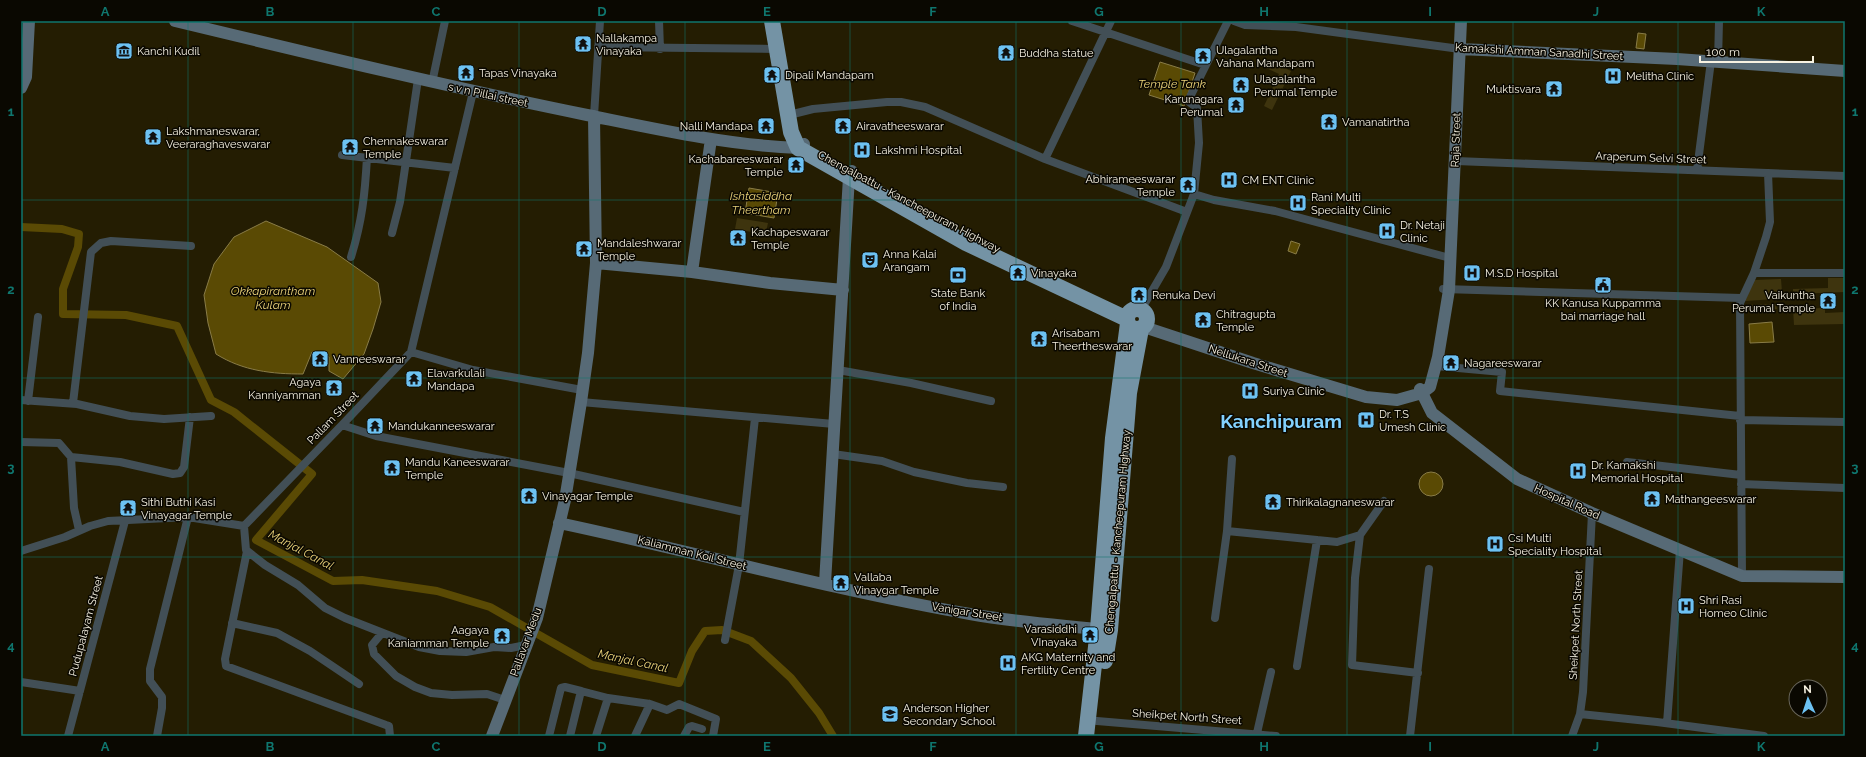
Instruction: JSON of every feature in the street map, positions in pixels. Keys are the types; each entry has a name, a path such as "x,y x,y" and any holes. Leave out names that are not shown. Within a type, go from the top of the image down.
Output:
{"highway":[{"path":"772,21 791,132 801,146"},
{"path":"778,21 793,114 801,146"},
{"name":"Chengalpattu - Kancheepuram Highway","path":"801,146 850,174 1137,320"},
{"path":"1086,736 1104,630 1113,438 1137,320"},
{"name":"Chengalpattu - Kancheepuram Highway","path":"1096,728 1104,630"}],"main road":[{"path":"21,88 26,77 29,21"},
{"name":"s v n Pillai street","path":"176,21 473,92 711,139 773,147 801,146"},
{"name":"Raja Street","path":"1421,391 1430,387 1436,366 1450,258 1456,161 1461,21"},
{"name":"Kamakshi Amman Sanadhi Street","path":"1460,49 1714,62 1845,71"},
{"name":"Pallavar Medu","path":"492,736 537,618 569,473 588,353 596,263 594,116"},
{"path":"773,147 782,144 787,140 791,132"},
{"path":"692,272 711,139"},
{"path":"825,583 850,174"},
{"path":"596,263 692,272 770,283 843,290"},
{"name":"Raja Street","path":"1421,391 1430,372 1446,290"},
{"name":"Nellukara Street","path":"1137,320 1367,392 1402,394 1421,391"},
{"name":"Hospital Road","path":"1421,391 1432,413 1517,478 1592,513 1742,576"},
{"name":"Kaliamman Koil Street","path":"559,523 635,539 739,565 825,583"},
{"path":"1742,576 1845,577"},
{"name":"Vanigar Street","path":"825,583 971,614 1104,630"}],"street":[{"path":"432,83 445,21"},
{"path":"594,116 600,21"},
{"path":"659,21 660,49"},
{"path":"1072,21 1205,66"},
{"path":"1045,159 1112,21"},
{"path":"1137,320 1166,267 1194,194 1199,143 1197,108 1188,102 1228,21"},
{"name":"Kamakshi Amman Sanadhi Street","path":"1234,21 1245,26 1296,27 1460,49"},
{"path":"1697,170 1719,21"},
{"path":"598,47 660,49 777,49"},
{"path":"392,233 400,202 404,161 418,79"},
{"name":"Pallam Street","path":"244,526 411,352 473,92"},
{"path":"793,114 813,109 850,104 901,102 924,107 1045,159 1187,212"},
{"path":"342,155 455,168"},
{"path":"351,257 365,198 367,157"},
{"name":"Araperum Selvi Street","path":"1456,161 1845,176"},
{"path":"1742,576 1740,418 1741,298 1754,273 1770,222 1768,173"},
{"path":"1194,194 1214,200 1275,211 1450,258"},
{"path":"73,403 91,252 101,243 111,241 191,246"},
{"path":"1754,273 1845,273"},
{"path":"1446,290 1741,298"},
{"path":"38,317 25,401 73,403 130,416 164,419 211,416"},
{"path":"411,352 473,370 581,396 755,418 834,424"},
{"path":"1436,366 1502,372 1500,391 1740,418 1845,422"},
{"path":"838,370 911,383 991,401"},
{"path":"71,457 120,462 173,474 180,473 184,467 190,417"},
{"path":"725,640 739,565 755,418"},
{"path":"342,425 376,436 569,473 744,512"},
{"path":"21,442 59,443 71,457 74,508 79,530"},
{"path":"833,454 882,461 914,472 967,483 1003,487"},
{"path":"1215,618 1227,531 1232,459"},
{"path":"1627,462 1741,475"},
{"path":"1742,484 1845,488"},
{"path":"1384,501 1360,535 1355,578 1352,665 1418,673"},
{"name":"Sheikpet North Street","path":"1572,736 1580,714 1583,692 1592,513"},
{"path":"21,551 108,521 188,517 244,526 247,551 224,662 228,668 389,726 390,736"},
{"path":"157,736 162,708 162,697 150,681 150,669 188,517"},
{"name":"Pudupalayam Street","path":"68,736 125,521"},
{"path":"1227,531 1337,542 1360,535"},
{"path":"1297,666 1317,540"},
{"path":"1667,723 1680,550"},
{"path":"247,551 265,565 298,585 325,608 345,618 419,647 440,651 466,652 494,647 511,648 526,645"},
{"path":"1410,736 1429,569"},
{"path":"232,623 277,633 310,651 359,684"},
{"path":"382,633 372,645 374,654 396,676 415,687 431,693 452,695 486,694 505,700"},
{"path":"1257,733 1271,672"},
{"path":"21,682 80,691"},
{"path":"549,736 562,688 565,687 608,698 650,704 667,710 679,704 704,715 716,718 713,736"},
{"path":"570,736 581,690"},
{"path":"596,736 608,698"},
{"path":"634,736 650,704"},
{"path":"1580,714 1667,723 1764,736"},
{"path":"684,736 689,727 692,726 701,733 704,715"},
{"name":"Sheikpet North Street","path":"1096,728 1207,733 1257,733 1276,736"}],"shaded area":[{"path":"1265,59 1291,71 1272,110 1264,106 1279,74 1262,66"},
{"path":"737,218 768,223 765,237 757,236 757,233 735,229"},
{"path":"1828,278 1845,278 1845,292 1793,294 1793,289 1828,288"},
{"path":"1781,279 1782,292 1776,293 1776,299 1745,301 1754,280"},
{"path":"1776,304 1777,309 1746,310 1745,305"},
{"path":"1825,308 1825,313 1845,312 1845,324 1794,325 1793,309"}],"water":[{"path":"1638,33 1646,34 1644,49 1636,48"},
{"name":"Temple Tank","path":"1160,62 1195,73 1184,106 1149,95"},
{"name":"Ishtasiddha Theertham","path":"749,188 778,193 774,218 745,213"},
{"name":"Okkapirantham Kulam","path":"266,221 327,247 378,283 381,302 364,354 343,379 329,371 329,357 312,352 303,374 269,372 247,368 226,360 216,354 208,323 204,295 214,264 234,237"},
{"path":"1291,241 1300,244 1296,254 1288,251"},
{"path":"1772,322 1774,342 1750,343 1749,324"},
{"path":"1431,472 1439,476 1443,484 1439,492 1431,496 1423,492 1419,484 1423,476"}],"waterway":[{"name":"Manjal Canal","path":"21,227 62,229 79,234 78,247 63,289 63,314 126,315 177,326 211,400 234,412 312,474 256,540 333,581 362,580 437,591 490,607 592,665 679,683 692,651 705,631 722,630 751,641 791,678 819,713 833,736"}],"place":[{"name":"Nallakampa Vinayaka","path":"583,44"},
{"name":"Kanchi Kudil","path":"124,51"},
{"name":"Buddha statue","path":"1006,53"},
{"name":"Ulagalantha Vahana Mandapam","path":"1203,56"},
{"name":"Tapas Vinayaka","path":"466,73"},
{"name":"Dipali Mandapam","path":"772,75"},
{"name":"Melitha Clinic","path":"1613,76"},
{"name":"Ulagalantha Perumal Temple","path":"1241,85"},
{"name":"Muktisvara","path":"1554,89"},
{"name":"Karunagara Perumal","path":"1236,105"},
{"name":"Vamanatirtha","path":"1329,122"},
{"name":"Nalli Mandapa","path":"766,126"},
{"name":"Airavatheeswarar","path":"843,126"},
{"name":"Lakshmaneswarar, Veeraraghaveswarar","path":"153,137"},
{"name":"Chennakeswarar Temple","path":"350,147"},
{"name":"Lakshmi Hospital","path":"862,150"},
{"name":"Kachabareeswarar Temple","path":"796,165"},
{"name":"CM ENT Clinic","path":"1229,180"},
{"name":"Abhirameeswarar Temple","path":"1188,185"},
{"name":"Rani Multi Speciality Clinic","path":"1298,203"},
{"name":"Dr. Netaji Clinic","path":"1387,231"},
{"name":"Kachapeswarar Temple","path":"738,238"},
{"name":"Mandaleshwarar Temple","path":"584,249"},
{"name":"Anna Kalai Arangam","path":"870,260"},
{"name":"Vinayaka","path":"1018,273"},
{"name":"M.S.D Hospital","path":"1472,273"},
{"name":"State Bank of India","path":"958,275"},
{"name":"KK Kanusa Kuppamma bai marriage hall","path":"1603,285"},
{"name":"Renuka Devi","path":"1139,295"},
{"name":"Vaikuntha Perumal Temple","path":"1828,301"},
{"name":"Chitragupta Temple","path":"1203,320"},
{"name":"Arisabam Theertheswarar","path":"1039,339"},
{"name":"Vanneeswarar","path":"320,359"},
{"name":"Nagareeswarar","path":"1451,363"},
{"name":"Elavarkulali Mandapa","path":"414,379"},
{"name":"Agaya Kanniyamman","path":"334,388"},
{"name":"Suriya Clinic","path":"1250,391"},
{"name":"Dr. T.S Umesh Clinic","path":"1366,420"},
{"name":"Mandukanneeswarar","path":"375,426"},
{"name":"Mandu Kaneeswarar Temple","path":"392,468"},
{"name":"Dr. Kamakshi Memorial Hospital","path":"1578,471"},
{"name":"Vinayagar Temple","path":"529,496"},
{"name":"Mathangeeswarar","path":"1652,499"},
{"name":"Thirikalagnaneswarar","path":"1273,502"},
{"name":"Sithi Buthi Kasi Vinayagar Temple","path":"128,508"},
{"name":"Csi Multi Speciality Hospital","path":"1495,544"},
{"name":"Vallaba Vinaygar Temple","path":"841,583"},
{"name":"Shri Rasi Homeo Clinic","path":"1686,606"},
{"name":"Varasiddhi VInayaka","path":"1090,635"},
{"name":"Aagaya Kaniamman Temple","path":"502,636"},
{"name":"AKG Maternity and Fertility Centre","path":"1008,663"},
{"name":"Anderson Higher Secondary School","path":"890,714"}],"district":[{"name":"Kanchipuram","path":"1281,421"}]}
